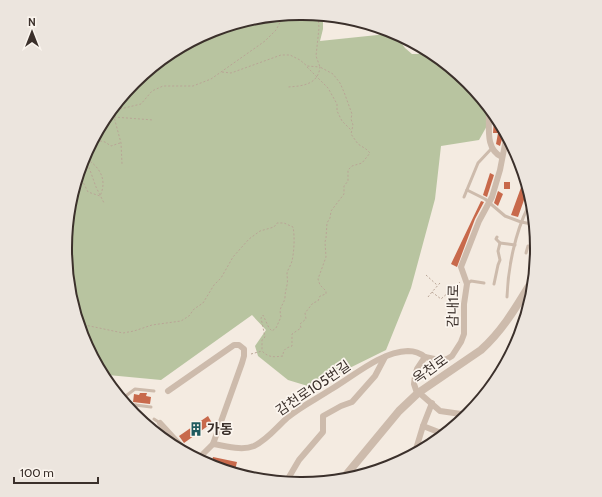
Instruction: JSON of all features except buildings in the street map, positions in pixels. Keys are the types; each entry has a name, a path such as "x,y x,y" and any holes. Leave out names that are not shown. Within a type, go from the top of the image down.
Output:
{"street":[{"path":"489,119 490,142 492,148 502,157"},
{"name":"감내1로","path":"425,357 439,360 447,359 452,356 461,342 464,334 464,304 467,282 461,266 496,184 505,145"},
{"name":"옥천로","path":"348,472 400,411 418,393 481,350 490,342 523,301"},
{"path":"168,392 234,345 239,345 244,349 243,357 212,444 202,454"},
{"name":"감천로105번길","path":"212,444 240,448 255,445 306,404 386,357 407,351 418,352 425,357"},
{"path":"289,477 299,460 323,432 323,416 352,402 375,376 386,357"},
{"path":"425,357 417,369 415,376 414,384 418,393 440,411 459,414"},
{"path":"417,445 432,403"},
{"path":"157,421 170,435"},
{"path":"423,426 438,432"}],"lane":[{"path":"464,197 478,164 492,148"},
{"path":"467,190 485,200 505,216 528,223"},
{"path":"507,298 515,245 521,222 526,211"},
{"path":"497,237 496,239 500,243 515,245"},
{"path":"494,284 500,260 498,251 500,243"},
{"path":"526,253 528,246 530,246"},
{"path":"467,282 484,283"},
{"path":"126,395 134,389 154,391"},
{"path":"136,405 151,406"}],"path":[{"path":"288,87 307,85 317,77 320,67 316,56 318,20"},
{"path":"120,109 141,104 152,91 163,86 194,86 211,79 265,41 276,30 281,21"},
{"path":"221,72 231,73 281,55 290,55 300,60 307,66 328,88 337,104 337,111 342,121 351,130"},
{"path":"86,325 123,333 134,332 152,324 181,321 203,303 214,285 221,278 233,257 249,239 260,231 268,228 274,228 277,223 284,223 294,227 294,252 288,272 288,284 284,292 285,298 279,312 281,317 276,328 272,331 263,315 262,318 265,337 262,340 262,351 271,358 283,356 283,351 285,348 292,346 292,334 301,328 300,324 306,318 305,313 312,303 318,301 320,296 326,294 326,291 320,285 318,279 326,257 325,242 331,211 344,194 344,186 348,181 348,170 352,166 362,163 370,153 358,144 351,134 353,125 351,119 352,114 340,83 333,74 320,67 307,66"},
{"path":"115,116 153,120"},
{"path":"114,118 121,143 122,164"},
{"path":"99,141 111,146 121,143"},
{"path":"90,161 95,164 103,180 100,196"},
{"path":"88,166 104,203"},
{"path":"82,182 88,192 100,196"},
{"path":"426,275 437,286"},
{"path":"432,292 441,299 457,283 467,282"},
{"path":"428,297 440,283"},
{"path":"243,357 262,351"}],"green space":[{"path":"286,20 316,20 323,21 320,41 381,35 402,44 412,54 420,54 428,59 440,67 463,87 487,117 488,124 479,140 441,146 435,199 411,288 386,350 311,387 288,380 258,356 255,346 266,330 252,315 161,380 111,375 103,363 90,336 80,308 74,278 72,248 74,219 80,189 90,161 103,134 120,109 139,87 162,67 174,59 214,37 256,24"}],"place":[{"name":"가동","path":"196,429"}]}
